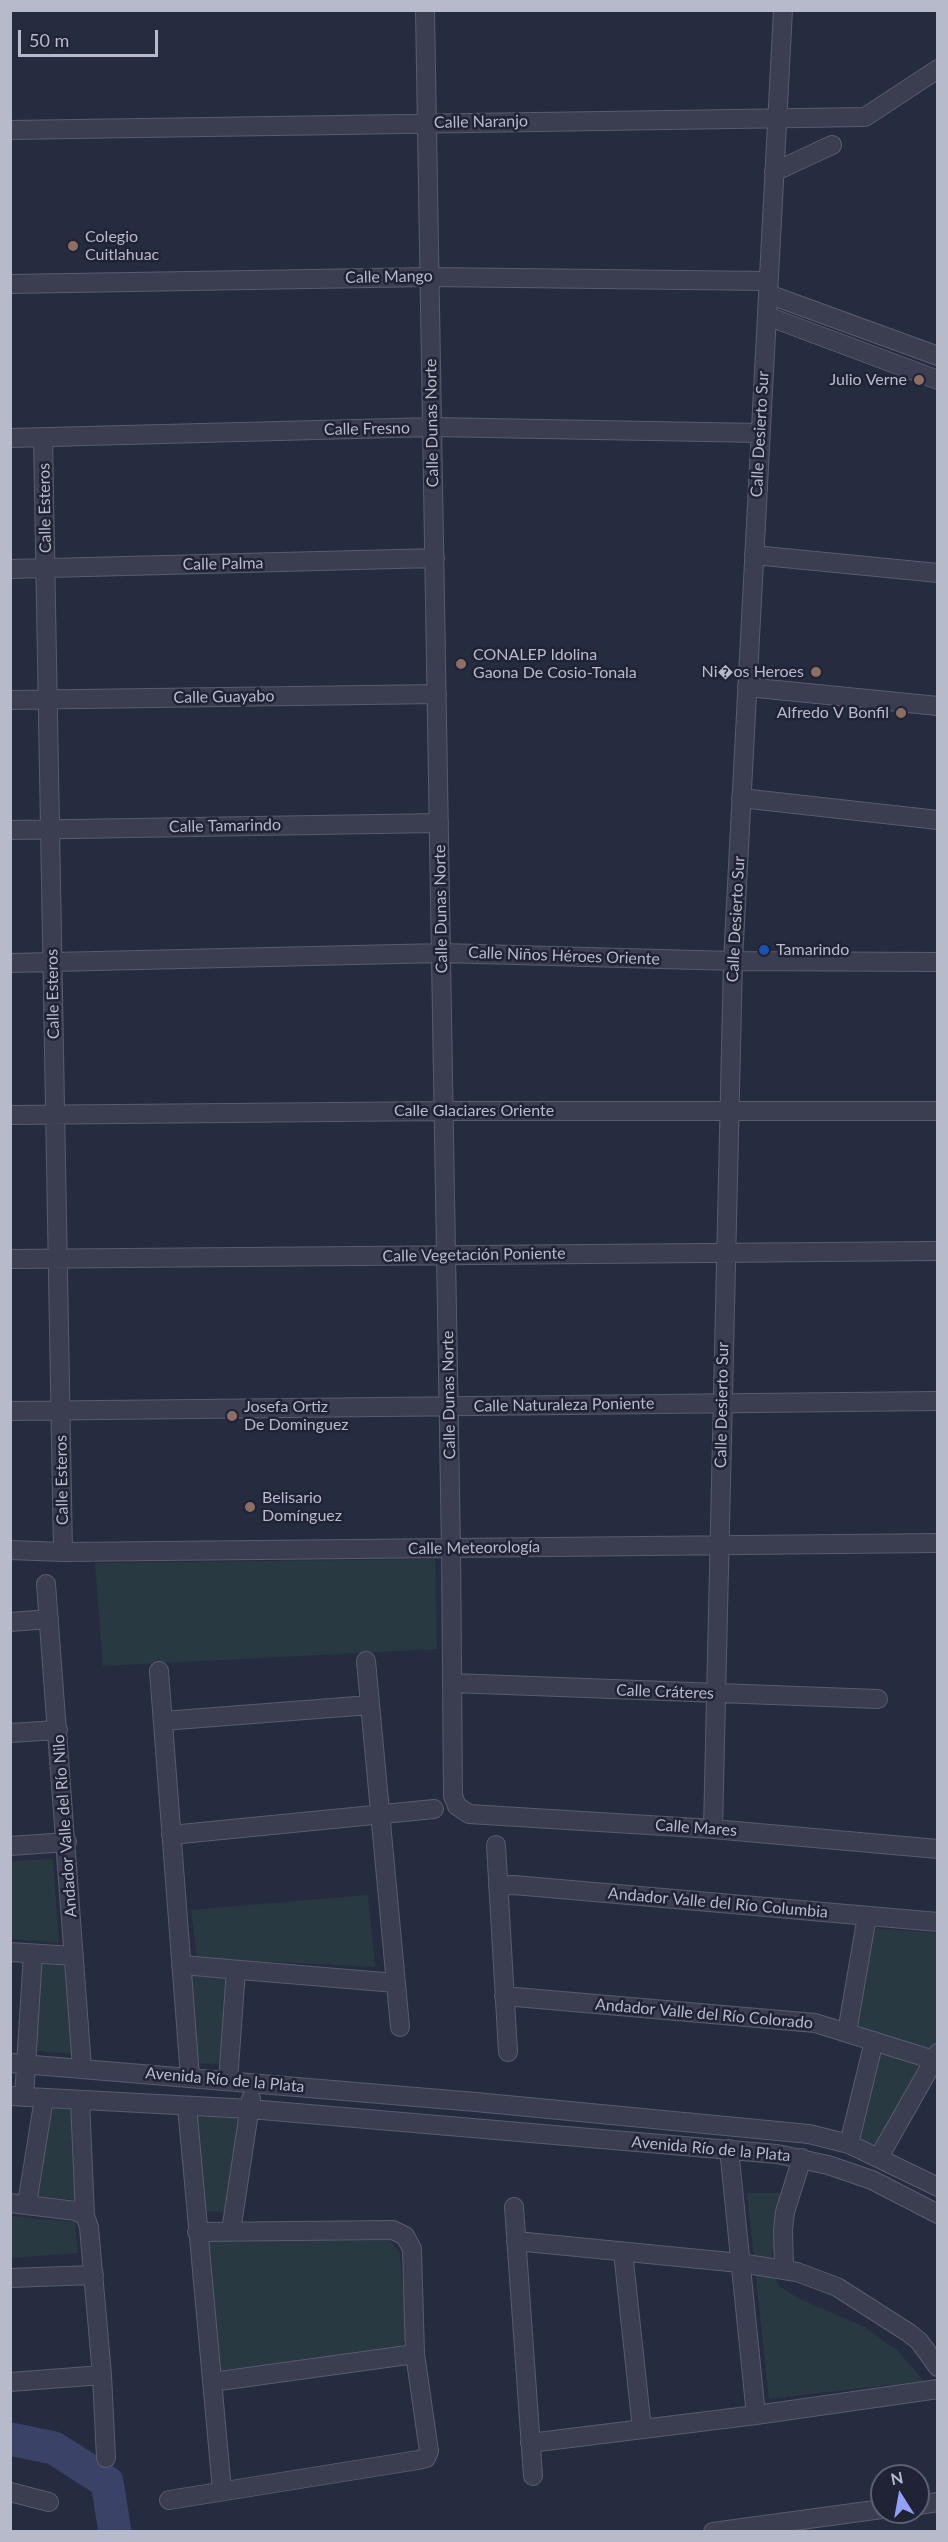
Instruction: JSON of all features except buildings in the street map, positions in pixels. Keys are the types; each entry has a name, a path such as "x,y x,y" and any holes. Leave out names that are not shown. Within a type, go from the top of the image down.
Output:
{"street":[{"name":"Calle Dunas Norte","path":"425,10 447,1255 453,1796 457,1806"},
{"name":"Calle Desierto Sur","path":"713,1829 733,961 783,10"},
{"name":"Calle Naranjo","path":"10,130 865,117 938,69"},
{"path":"774,172 832,145"},
{"name":"Calle Mango","path":"10,284 430,277 768,287"},
{"path":"768,287 938,356"},
{"path":"767,316 938,380"},
{"name":"Calle Fresno","path":"10,438 432,427 760,433"},
{"name":"Calle Esteros","path":"43,437 63,1552"},
{"path":"754,555 938,573"},
{"name":"Calle Palma","path":"10,569 435,558"},
{"path":"747,687 938,706"},
{"name":"Calle Guayabo","path":"10,700 437,694"},
{"path":"741,798 938,820"},
{"name":"Calle Tamarindo","path":"10,830 439,823"},
{"name":"Calle Niños Héroes Oriente","path":"10,963 442,953 733,961 938,962"},
{"name":"Calle Glaciares Oriente","path":"10,1115 444,1111 938,1111"},
{"name":"Calle Vegetación Poniente","path":"10,1259 938,1251"},
{"name":"Calle Naturaleza Poniente","path":"10,1411 938,1401"},
{"name":"Calle Meteorología","path":"10,1550 63,1552 938,1543"},
{"name":"Andador Valle del Río Nilo","path":"46,1584 67,1842 82,2068"},
{"path":"10,1622 49,1619"},
{"path":"366,1661 400,2027"},
{"path":"159,1671 190,2077"},
{"name":"Calle Cráteres","path":"453,1683 878,1699"},
{"path":"163,1721 370,1705"},
{"path":"10,1733 58,1730"},
{"name":"Calle Mares","path":"457,1806 469,1814 713,1829 938,1849"},
{"path":"171,1835 434,1809"},
{"path":"10,1846 67,1842"},
{"path":"496,1845 508,2052"},
{"name":"Andador Valle del Río Columbia","path":"498,1886 526,1886 938,1922"},
{"path":"847,2032 867,1916"},
{"path":"10,1952 74,1956"},
{"path":"17,2096 18,2064 33,1954"},
{"path":"181,1965 396,1983"},
{"path":"228,2080 236,1970"},
{"name":"Andador Valle del Río Colorado","path":"504,1996 815,2023 874,2041 936,2056"},
{"path":"828,2164 843,2142 874,2041"},
{"path":"879,2157 936,2056"},
{"name":"Avenida Río de la Plata","path":"18,2064 228,2080 780,2130 843,2142 909,2171 938,2187"},
{"path":"231,2231 254,2083"},
{"name":"Avenida Río de la Plata","path":"17,2096 250,2109 729,2149 802,2158 828,2164 872,2180 938,2214"},
{"path":"44,2098 19,2204 75,2211 85,2216"},
{"path":"80,2100 85,2216 89,2227 94,2275 106,2458"},
{"path":"473,2128 476,2102"},
{"path":"187,2106 222,2490"},
{"path":"729,2149 756,2415"},
{"path":"784,2268 785,2212 802,2158"},
{"path":"897,2192 909,2171"},
{"path":"514,2207 533,2476"},
{"path":"169,2500 426,2458 429,2451 415,2355 412,2249 400,2232 393,2230 197,2232"},
{"path":"516,2241 784,2268 817,2278 857,2298 914,2337 938,2367"},
{"path":"623,2252 642,2429"},
{"path":"10,2278 94,2275"},
{"path":"212,2382 415,2355"},
{"path":"10,2382 102,2375"},
{"path":"530,2443 756,2415 938,2389"},
{"path":"10,2492 49,2502"},
{"path":"713,2532 755,2529 870,2511"}],"shaded area":[{"path":"435,1559 437,1649 103,1666 95,1563"},
{"path":"53,1859 59,1943 11,1939 11,1861"},
{"path":"368,1895 375,1967 197,1958 191,1910"},
{"path":"871,1928 937,1933 938,2041 932,2051 857,2027"},
{"path":"40,1964 66,1966 72,2054 37,2051"},
{"path":"190,1976 226,1978 220,2064 196,2063"},
{"path":"879,2050 924,2065 878,2147 858,2139"},
{"path":"49,2104 71,2106 76,2200 35,2196"},
{"path":"197,2116 239,2118 224,2212 203,2211"},
{"path":"747,2193 782,2193 770,2268 779,2286 798,2298 865,2327 898,2351 924,2381 769,2399"},
{"path":"11,2216 75,2222 78,2253 11,2258"},
{"path":"209,2239 390,2241 400,2253 407,2338 399,2348 221,2370"}],"waterway":[{"path":"10,2439 54,2448 107,2482 115,2532"}],"place":[{"name":"Colegio Cuitlahuac","path":"73,246"},
{"name":"Julio Verne","path":"919,380"},
{"name":"CONALEP Idolina Gaona De Cosio-Tonala","path":"461,664"},
{"name":"Ni�os Heroes","path":"816,672"},
{"name":"Alfredo V Bonfil","path":"901,713"},
{"name":"Tamarindo","path":"764,950"},
{"name":"Josefa Ortiz De Dominguez","path":"232,1416"},
{"name":"Belisario Domínguez","path":"250,1507"}]}
